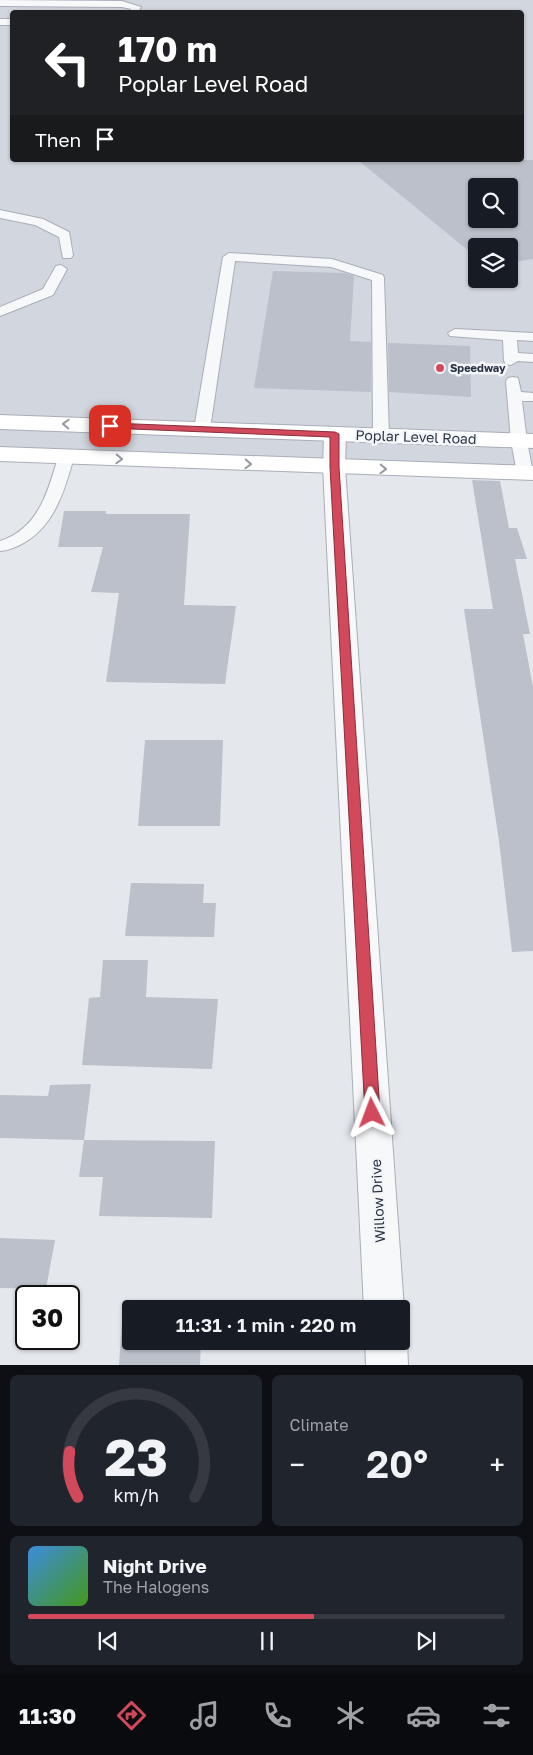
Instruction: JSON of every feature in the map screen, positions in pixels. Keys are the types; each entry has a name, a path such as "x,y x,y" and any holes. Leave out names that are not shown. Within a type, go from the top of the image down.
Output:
{"main road":[{"name":"Poplar Level Road","path":"0,422 526,441"},
{"path":"0,454 529,473"}],"street":[{"name":"Willow Drive","path":"335,434 334,467 383,1300"},
{"path":"386,1350 387,1365"}],"lane":[{"path":"0,3 122,4 136,7 135,10"},
{"path":"0,214 39,222 65,235 67,255"},
{"path":"202,429 230,257 332,263 378,278 381,436"},
{"path":"0,312 48,292 61,269"},
{"path":"455,333 533,337"},
{"path":"510,336 512,359 533,358"},
{"path":"529,473 526,441 514,388 533,397"},
{"path":"0,546 4,546 28,533 44,517 54,496 66,457"}],"shaded area":[{"path":"0,0 533,0 533,473 0,454"}],"building":[{"path":"524,160 533,160 533,259 518,262 518,238 468,238 468,250 360,162 524,162"},
{"path":"273,271 344,273 354,276 350,341 371,342 371,392 254,388"},
{"path":"388,343 470,346 471,397 389,392"},
{"path":"472,480 500,481 509,528 517,528 527,559 515,559 530,634 523,634 533,687 533,951 512,952 499,841 464,609 493,609"},
{"path":"64,511 106,511 106,514 190,514 184,605 236,606 225,684 106,682 119,593 91,592 103,547 58,547"},
{"path":"145,740 223,740 220,826 138,826"},
{"path":"131,883 204,884 203,903 216,903 214,937 125,936"},
{"path":"103,960 148,960 146,997 218,999 212,1069 82,1065 89,998 100,997"},
{"path":"91,1084 84,1140 0,1138 0,1095 48,1096 50,1085"},
{"path":"84,1140 215,1141 212,1218 99,1216 103,1177 79,1177"},
{"path":"0,1238 55,1240 47,1285 15,1285 15,1288 0,1288"},
{"path":"122,1322 122,1350 201,1350 200,1365 119,1365"}],"place":[{"name":"Speedway","path":"440,368"}],"route":[{"path":"110,426 335,434 334,467 372,1113"}]}
